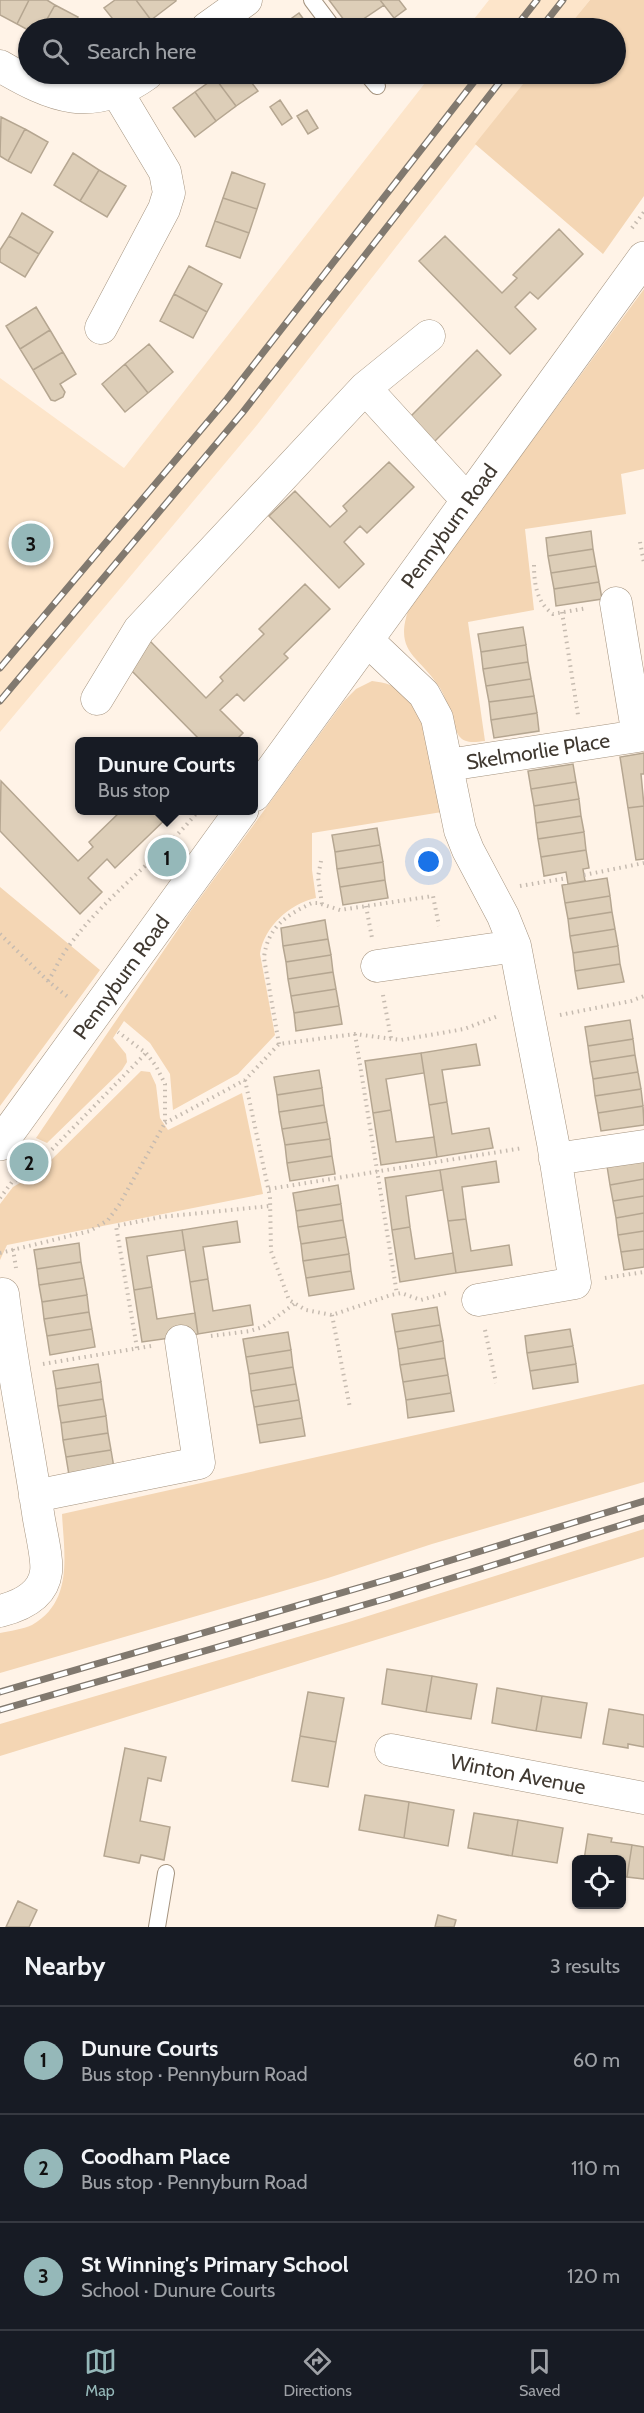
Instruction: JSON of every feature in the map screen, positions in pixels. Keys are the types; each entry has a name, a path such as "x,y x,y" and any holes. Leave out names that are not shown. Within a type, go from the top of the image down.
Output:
{"street":[{"path":"221,18 246,0"},
{"path":"0,66 18,76"},
{"path":"32,84 66,96 93,98 117,92 130,84"},
{"path":"101,328 164,209 169,193 165,172 117,92"},
{"name":"Pennyburn Road","path":"258,790 644,258"},
{"path":"97,699 138,630 365,388 429,336"},
{"path":"365,388 468,501"},
{"name":"Skelmorlie Place","path":"448,765 638,736 616,603"},
{"name":"Skelmorlie Place","path":"367,640 424,694 437,718 460,830 515,946 554,1151 575,1283"},
{"name":"Pennyburn Road","path":"0,1144 238,815"},
{"path":"377,966 515,946"},
{"path":"554,1151 644,1146"},
{"path":"478,1300 575,1283"},
{"path":"0,1611 22,1605 38,1590 46,1573 35,1496 12,1369 3,1294"},
{"path":"35,1496 199,1462 181,1341"},
{"name":"Winton Avenue","path":"391,1750 644,1798"}],"lane":[{"path":"312,0 326,18"},
{"path":"157,1927 166,1874"}],"path":[{"path":"640,542 644,563"},
{"path":"534,565 534,578 543,604 553,614 616,603"},
{"path":"562,612 583,744"},
{"path":"48,981 64,952 108,902 196,815"},
{"path":"321,861 318,877 322,904"},
{"path":"584,874 644,863"},
{"path":"490,891 567,878"},
{"path":"279,1044 264,958 265,945 271,931 280,922 312,903 340,910 433,896 445,956"},
{"path":"0,934 48,981 69,998"},
{"path":"165,1123 245,1080 279,1044 355,1034 401,1040 464,1029 528,1013 631,1001 644,996"},
{"path":"0,1253 90,1231 108,1220 165,1123 165,1084 156,1066 146,1053 114,1030"},
{"path":"355,1034 398,1294"},
{"path":"0,1198 12,1182 30,1172 146,1053"},
{"path":"245,1080 269,1189 271,1251 287,1295 294,1304 306,1310 332,1314 398,1294 421,1300 475,1284 496,1383"},
{"path":"269,1189 378,1172 554,1151"},
{"path":"116,1226 161,1217 270,1206"},
{"path":"108,1220 116,1226 137,1348"},
{"path":"575,1283 644,1272"},
{"path":"12,1369 250,1331 263,1326 294,1304"},
{"path":"332,1314 350,1408"}],"shaded area":[{"path":"489,0 590,0 575,18 475,18"},
{"path":"590,0 644,0 644,196 603,254 475,144 523,84 626,84 626,18 575,18"},
{"path":"424,84 523,84 257,425 0,732 0,378 124,468"},
{"path":"644,289 644,469 621,474 626,514 525,529 534,610 468,622 485,741 464,740 456,730 440,688 406,644 405,623 409,608"},
{"path":"372,681 398,688 414,703 425,732 434,767 442,812 312,833 312,870 316,898 296,905 279,918 262,944 260,954 275,1035 238,1074 173,1110 170,1074 150,1043 124,1021 113,1038 126,1054 127,1062 122,1070 47,1143 36,1138 192,909 344,701 356,689"},
{"path":"0,887 100,970 0,1106"},
{"path":"141,1071 150,1072 156,1085 160,1118 168,1130 242,1093 263,1194 7,1245 0,1260 0,1204 13,1187 40,1171"},
{"path":"644,1384 644,1482 432,1544 328,1578 0,1673 0,1633 32,1625 55,1603 64,1576 62,1514"},
{"path":"644,1529 644,1557 0,1756 0,1724 349,1622"}],"building":[{"path":"0,0 29,0 17,24 0,15"},
{"path":"29,0 47,0 55,5 48,18 20,18"},
{"path":"115,0 136,0 150,18 112,18 104,8"},
{"path":"136,0 176,0 154,18 150,18"},
{"path":"329,0 380,0 384,5 365,18 342,18"},
{"path":"380,0 399,0 406,9 394,18"},
{"path":"55,5 78,17 77,18 48,18"},
{"path":"299,13 303,18 292,18"},
{"path":"206,84 220,84 236,106 216,121 195,92"},
{"path":"220,84 253,84 258,91 236,106"},
{"path":"195,92 216,121 195,137 173,108"},
{"path":"280,100 292,118 282,125 270,107"},
{"path":"307,110 318,128 308,134 297,116"},
{"path":"1,117 25,129 8,161 0,156"},
{"path":"25,129 48,142 31,173 8,161"},
{"path":"73,153 99,170 80,201 54,185"},
{"path":"99,170 126,186 107,217 80,201"},
{"path":"232,172 265,184 257,209 223,198"},
{"path":"223,198 257,209 249,233 215,221"},
{"path":"22,213 53,232 39,254 9,236"},
{"path":"215,221 249,233 240,258 206,246"},
{"path":"559,229 583,254 538,299 530,292 515,307 536,329 510,354 419,261 445,236 502,293 517,278 513,275"},
{"path":"9,236 39,254 25,277 0,262 0,250"},
{"path":"189,266 222,284 207,312 174,294"},
{"path":"174,294 207,312 193,338 160,321"},
{"path":"36,307 50,330 20,349 6,326"},
{"path":"50,330 63,352 33,370 20,349"},
{"path":"149,344 173,372 148,393 125,364"},
{"path":"477,350 501,375 433,443 409,418"},
{"path":"63,352 76,374 60,384 65,392 63,397 55,401 51,400 33,370"},
{"path":"125,364 148,393 125,412 102,384"},
{"path":"389,462 414,487 367,533 360,526 344,542 364,564 339,588 269,516 295,491 330,527 347,511 343,506"},
{"path":"591,531 593,549 548,556 546,538"},
{"path":"593,549 596,566 551,573 548,556"},
{"path":"596,566 599,582 554,589 551,573"},
{"path":"599,582 602,599 556,606 554,589"},
{"path":"305,584 330,609 284,654 288,658 244,701 237,694 220,710 243,733 239,737 197,737 125,664 149,640 206,698 223,681 220,677 264,634 259,629"},
{"path":"523,627 526,645 481,652 478,634"},
{"path":"526,645 528,662 483,669 481,652"},
{"path":"528,662 531,679 486,686 483,669"},
{"path":"531,679 534,696 489,702 486,686"},
{"path":"534,696 537,713 491,720 489,702"},
{"path":"537,713 539,731 494,738 491,720"},
{"path":"644,753 644,774 641,774 644,806 628,808 620,757"},
{"path":"573,764 576,782 531,789 528,771"},
{"path":"1,781 78,861 93,847 89,842 117,815 170,815 115,868 107,859 88,878 102,892 80,914 0,831"},
{"path":"576,782 579,799 534,806 531,789"},
{"path":"579,799 581,816 536,823 534,806"},
{"path":"644,806 644,859 636,860 628,808"},
{"path":"581,816 584,832 538,839 536,823"},
{"path":"377,828 380,845 335,852 332,835"},
{"path":"584,832 586,850 541,857 538,839"},
{"path":"380,845 383,862 337,869 335,852"},
{"path":"586,850 589,868 583,869 585,881 568,884 566,872 544,876 541,857"},
{"path":"383,862 385,880 340,887 337,869"},
{"path":"607,878 610,896 565,903 562,885"},
{"path":"385,880 388,898 343,905 340,887"},
{"path":"610,896 612,912 568,919 565,903"},
{"path":"612,912 615,929 570,936 568,919"},
{"path":"325,920 328,939 283,946 281,928"},
{"path":"615,929 618,946 573,953 570,936"},
{"path":"328,939 331,955 286,962 283,946"},
{"path":"618,946 620,964 575,971 573,953"},
{"path":"331,955 333,972 288,979 286,962"},
{"path":"620,964 624,982 578,989 575,971"},
{"path":"333,972 336,989 291,996 288,979"},
{"path":"336,989 339,1006 294,1013 291,996"},
{"path":"339,1006 342,1024 296,1031 294,1013"},
{"path":"630,1020 633,1039 588,1046 585,1027"},
{"path":"633,1039 635,1055 590,1062 588,1046"},
{"path":"476,1044 480,1065 442,1070 447,1102 429,1105 421,1053"},
{"path":"421,1053 424,1073 386,1079 391,1110 373,1113 365,1061"},
{"path":"635,1055 638,1072 593,1079 590,1062"},
{"path":"319,1070 322,1088 277,1095 274,1077"},
{"path":"638,1072 641,1089 595,1096 593,1079"},
{"path":"322,1088 324,1105 279,1112 277,1095"},
{"path":"641,1089 643,1106 598,1113 595,1096"},
{"path":"447,1102 452,1134 489,1128 493,1148 437,1157 429,1105"},
{"path":"324,1105 327,1122 282,1129 279,1112"},
{"path":"643,1106 644,1125 601,1131 598,1113"},
{"path":"391,1110 396,1142 434,1137 437,1157 381,1165 373,1113"},
{"path":"327,1122 330,1139 285,1145 282,1129"},
{"path":"330,1139 332,1156 287,1163 285,1145"},
{"path":"332,1156 335,1174 290,1181 287,1163"},
{"path":"496,1161 499,1182 462,1187 466,1219 448,1221 440,1170"},
{"path":"644,1161 644,1179 610,1185 607,1166"},
{"path":"440,1170 443,1190 406,1196 410,1227 392,1230 385,1178"},
{"path":"644,1179 644,1196 613,1201 610,1185"},
{"path":"338,1185 341,1204 296,1211 293,1193"},
{"path":"644,1196 644,1213 616,1218 613,1201"},
{"path":"341,1204 343,1220 298,1227 296,1211"},
{"path":"644,1213 644,1231 618,1235 616,1218"},
{"path":"466,1219 471,1251 509,1245 512,1265 456,1273 448,1221"},
{"path":"343,1220 346,1237 301,1244 298,1227"},
{"path":"237,1221 240,1242 203,1247 208,1279 190,1282 182,1230"},
{"path":"410,1227 415,1259 453,1253 456,1273 400,1282 392,1230"},
{"path":"182,1230 185,1250 147,1256 152,1287 134,1290 126,1238"},
{"path":"644,1231 644,1249 621,1252 618,1235"},
{"path":"346,1237 349,1254 303,1261 301,1244"},
{"path":"79,1243 81,1262 37,1269 34,1250"},
{"path":"644,1249 644,1267 624,1270 621,1252"},
{"path":"349,1254 351,1271 306,1278 303,1261"},
{"path":"81,1262 84,1278 39,1285 37,1269"},
{"path":"351,1271 354,1289 309,1296 306,1278"},
{"path":"84,1278 87,1295 42,1302 39,1285"},
{"path":"208,1279 213,1311 250,1305 253,1325 198,1334 190,1282"},
{"path":"152,1287 157,1319 195,1313 198,1334 142,1342 134,1290"},
{"path":"87,1295 89,1312 44,1319 42,1302"},
{"path":"437,1307 440,1325 395,1332 392,1314"},
{"path":"89,1312 92,1329 47,1336 44,1319"},
{"path":"440,1325 443,1341 398,1349 395,1332"},
{"path":"92,1329 95,1347 50,1355 47,1336"},
{"path":"570,1329 573,1346 527,1353 525,1336"},
{"path":"288,1332 291,1350 246,1357 243,1339"},
{"path":"443,1341 445,1358 400,1365 398,1349"},
{"path":"573,1346 576,1364 530,1371 527,1353"},
{"path":"291,1350 293,1367 249,1374 246,1357"},
{"path":"445,1358 448,1375 403,1382 400,1365"},
{"path":"98,1364 101,1382 56,1389 53,1371"},
{"path":"576,1364 578,1382 533,1389 530,1371"},
{"path":"293,1367 296,1384 251,1391 249,1374"},
{"path":"448,1375 451,1393 406,1400 403,1382"},
{"path":"101,1382 103,1399 58,1406 56,1389"},
{"path":"296,1384 299,1400 254,1407 251,1391"},
{"path":"451,1393 454,1411 408,1418 406,1400"},
{"path":"103,1399 106,1416 61,1423 58,1406"},
{"path":"299,1400 302,1418 257,1425 254,1407"},
{"path":"106,1416 108,1433 63,1440 61,1423"},
{"path":"302,1418 305,1436 260,1443 257,1425"},
{"path":"108,1433 111,1450 66,1457 63,1440"},
{"path":"111,1450 114,1468 69,1475 66,1457"},
{"path":"387,1669 432,1676 426,1712 382,1704"},
{"path":"432,1676 477,1684 471,1719 426,1712"},
{"path":"497,1688 542,1696 536,1731 492,1723"},
{"path":"308,1692 344,1698 336,1742 300,1736"},
{"path":"542,1696 587,1703 581,1738 536,1731"},
{"path":"609,1709 644,1715 644,1747 628,1744 628,1748 603,1744"},
{"path":"300,1736 336,1742 328,1787 292,1781"},
{"path":"125,1748 166,1757 161,1781 148,1778 140,1821 170,1827 164,1860 141,1855 139,1863 104,1856"},
{"path":"365,1795 409,1802 404,1838 359,1830"},
{"path":"409,1802 454,1810 448,1846 404,1838"},
{"path":"474,1813 518,1820 512,1856 468,1848"},
{"path":"518,1820 563,1828 557,1863 512,1856"},
{"path":"588,1834 612,1838 611,1842 632,1845 627,1877 626,1855 585,1855"},
{"path":"632,1845 644,1847 644,1879 627,1877"},
{"path":"18,1901 37,1910 29,1927 6,1927"},
{"path":"438,1915 456,1920 454,1927 435,1927"}],"railway":[{"path":"523,18 537,0"},
{"path":"549,18 563,0"},
{"path":"0,668 227,399 472,84"},
{"path":"0,701 243,412 498,84"},
{"path":"0,1692 396,1577 644,1501"},
{"path":"0,1710 388,1598 644,1518"}],"place":[{"name":"St Winning's Primary School","path":"31,543"},
{"name":"Dunure Courts","path":"167,857"},
{"name":"Coodham Place","path":"29,1162"}]}
